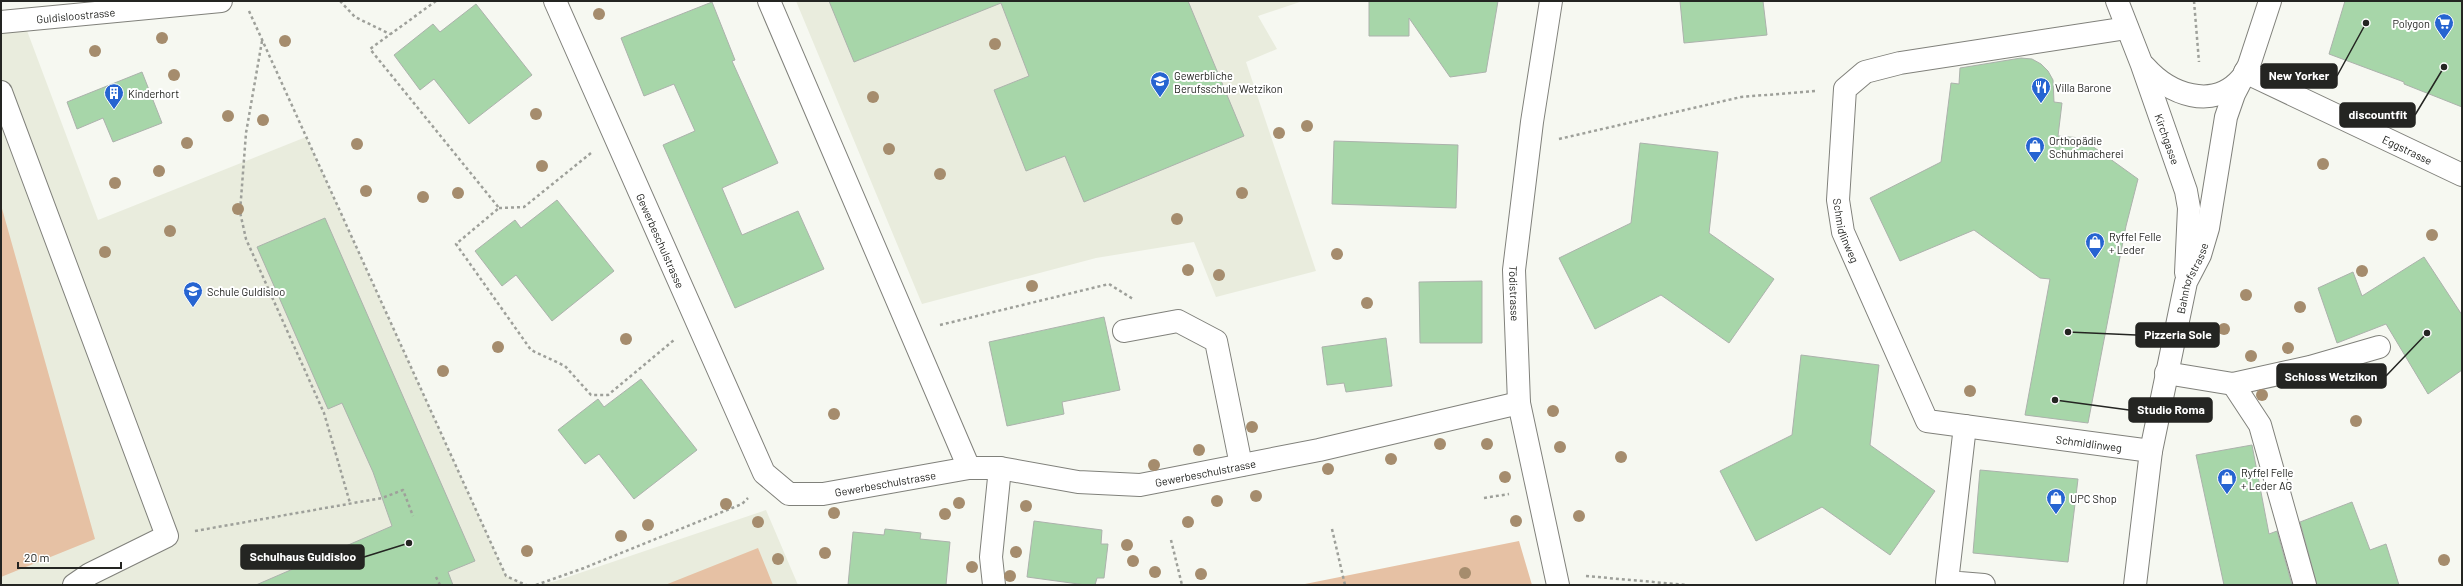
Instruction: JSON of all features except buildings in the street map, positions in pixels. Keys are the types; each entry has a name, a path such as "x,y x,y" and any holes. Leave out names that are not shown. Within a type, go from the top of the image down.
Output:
{"street":[{"name":"Guldisloostrasse","path":"1,22 221,1"},
{"name":"Gewerbeschulstrasse","path":"555,1 764,473 789,494 823,494 969,468 1000,468 1078,482 1140,485 1319,450 1519,403"},
{"path":"769,1 969,468"},
{"name":"Tödistrasse","path":"1551,1 1532,122 1514,270 1519,403 1558,585"},
{"name":"Kirchgasse","path":"2117,1 2142,65 2186,191 2189,213 2186,282"},
{"name":"Bahnhofstrasse","path":"2135,585 2151,451 2186,282 2200,255 2208,228 2226,117 2243,76 2270,1"},
{"path":"1845,89 1865,72 1900,63 2127,28"},
{"path":"2142,65 2165,85 2193,96 2218,94 2234,87 2243,76"},
{"name":"Eggstrasse","path":"2243,76 2462,175"},
{"name":"Schmidlinweg","path":"1845,89 1838,200 1843,232 1927,421 2151,451"},
{"path":"1,92 167,536 90,574 74,585"},
{"path":"1131,330 1178,321 1216,341 1241,465"},
{"path":"2166,373 2234,384 2310,367 2379,347"},
{"path":"2234,384 2260,425 2305,585"},
{"path":"1965,426 1947,582 1984,585"},
{"path":"994,585 992,557 1000,468"}],"path":[{"path":"340,1 355,18 390,34"},
{"path":"436,1 370,49 499,208"},
{"path":"2194,1 2199,62"},
{"path":"247,8 506,576 526,585"},
{"path":"262,40 246,132 240,212 246,239 324,413 350,503"},
{"path":"1554,141 1741,97 1845,89"},
{"path":"614,135 524,207 499,208 456,244 531,350 565,366 591,395 608,395 697,321"},
{"path":"911,332 1109,284 1133,299 1131,330"},
{"path":"536,585 584,568 742,504 769,477"},
{"path":"167,536 382,498 403,490 413,516"},
{"path":"1484,498 1514,493"},
{"path":"1332,528 1345,585"},
{"path":"1171,540 1182,585"},
{"path":"1581,575 1687,585"},
{"path":"436,577 440,585"}],"shaded area":[{"path":"796,1 1303,1 1258,16 1277,49 1246,62 1316,271 1216,297 1194,242 1096,258 922,304"},
{"name":"Schule Guldisloo","path":"23,20 98,220 306,137 506,576 526,585 95,585 90,574 74,585 1,585 1,22"},
{"path":"1,205 95,539 1,577"},
{"path":"766,510 798,585 538,585 556,581"},
{"path":"1519,541 1532,585 1300,585"},
{"path":"758,548 773,585 665,585"}],"place":[{"name":"New Yorker","path":"2366,23"},
{"name":"Polygon","path":"2444,40"},
{"name":"discountfit","path":"2444,67"},
{"name":"Gewerbliche Berufsschule Wetzikon","path":"1160,98"},
{"name":"Villa Barone","path":"2041,104"},
{"name":"Kinderhort","path":"114,110"},
{"name":"Orthopädie Schuhmacherei","path":"2035,163"},
{"name":"Ryffel Felle + Leder","path":"2095,259"},
{"name":"Schule Guldisloo","path":"193,308"},
{"name":"Pizzeria Sole","path":"2068,332"},
{"name":"Schloss Wetzikon","path":"2427,333"},
{"name":"Studio Roma","path":"2055,400"},
{"name":"Ryffel Felle + Leder AG","path":"2227,495"},
{"name":"UPC Shop","path":"2056,515"},
{"name":"Schulhaus Guldisloo","path":"409,543"}]}
